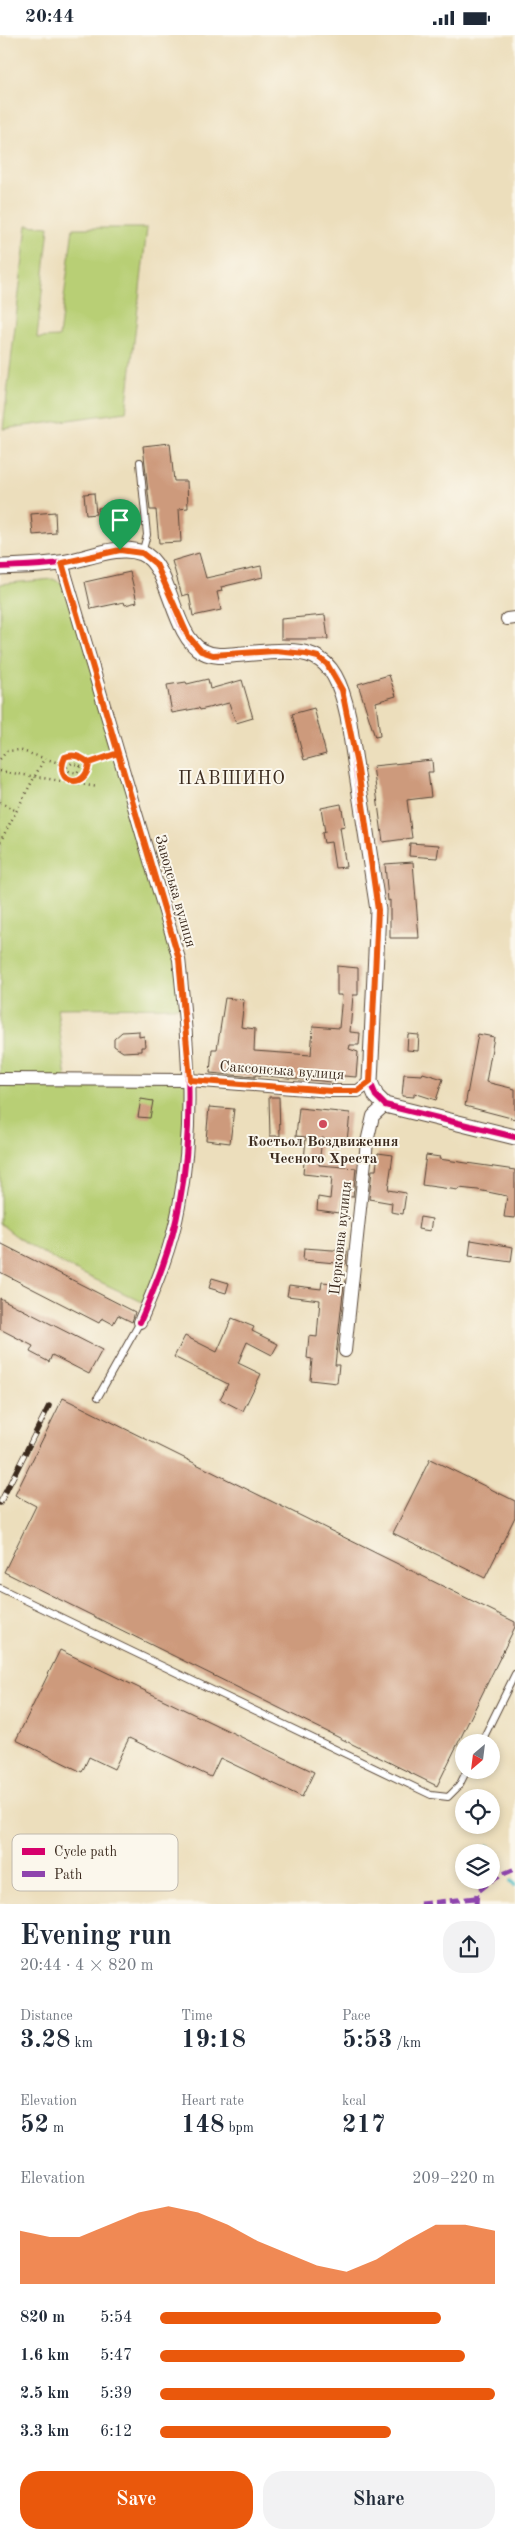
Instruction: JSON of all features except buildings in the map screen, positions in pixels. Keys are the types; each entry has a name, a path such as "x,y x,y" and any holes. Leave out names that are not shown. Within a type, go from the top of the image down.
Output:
{"street":[{"path":"0,567 62,563 120,550 142,553 156,564 188,636 201,651 213,655 275,651 312,656 327,664 342,690 358,770 378,910 370,1082 376,1096 385,1105 515,1137"},
{"name":"Заводська вулиця","path":"62,563 179,959 190,1080 186,1153 179,1208 160,1274 140,1322"},
{"name":"Саксонська вулиця","path":"0,1079 190,1080 331,1091 358,1091 370,1082"},
{"name":"Церковна вулиця","path":"345,1351 367,1142 373,1116 385,1105"}],"lane":[{"path":"140,462 147,535 142,553"},
{"path":"98,1397 140,1322"},
{"path":"0,1588 431,1795 448,1797 459,1786 462,1779"},
{"path":"485,1734 515,1674"}],"path":[{"path":"0,759 7,751 20,750 62,764"},
{"path":"81,766 77,773 73,773 68,767 72,763 81,766 118,753"},
{"path":"78,755 89,763 85,777 79,781 71,782 64,777 62,764 65,757 78,755"},
{"path":"0,842 44,759"},
{"path":"0,771 98,787"},
{"path":"0,803 16,811"}],"green space":[{"path":"27,225 49,227 37,338 59,337 73,228 147,228 126,412 3,429"},
{"path":"53,579 69,587 163,905 184,1007 57,1008 66,1079 190,1080 179,1208 148,1305 51,1258 32,1247 0,1223 0,584"}],"waterway":[{"path":"511,1881 515,1885"}],"railway":[{"path":"0,1503 49,1406"}],"marked path":[{"path":"476,1904 477,1892 496,1877 515,1869"},
{"path":"420,1904 475,1898"}],"cycle path":[{"path":"0,567 60,563 112,551 132,550 142,553 152,560 166,585 184,631 192,643 202,651 212,655 284,651 300,652 314,656 325,664 334,676 342,693 348,716 378,910 370,1082 376,1096 385,1105 515,1137"},
{"path":"62,563 179,959 188,1083 187,1144 184,1175 176,1221 168,1251 140,1322"}],"place":[{"name":"Костьол Воздвиження Чесного Хреста","path":"323,1124"}],"district":[{"name":"ПАВШИНО","path":"232,778"}],"route":[{"path":"120,550 62,563 118,753 89,763 78,755 70,755 65,757 61,770 64,777 71,781 79,781 85,777 89,769 89,763 118,753 179,959 190,1080 331,1091 358,1091 370,1082 378,910 358,770 342,690 333,671 318,657 275,651 228,656 213,655 201,651 188,636 156,564 142,553 120,550"}]}
